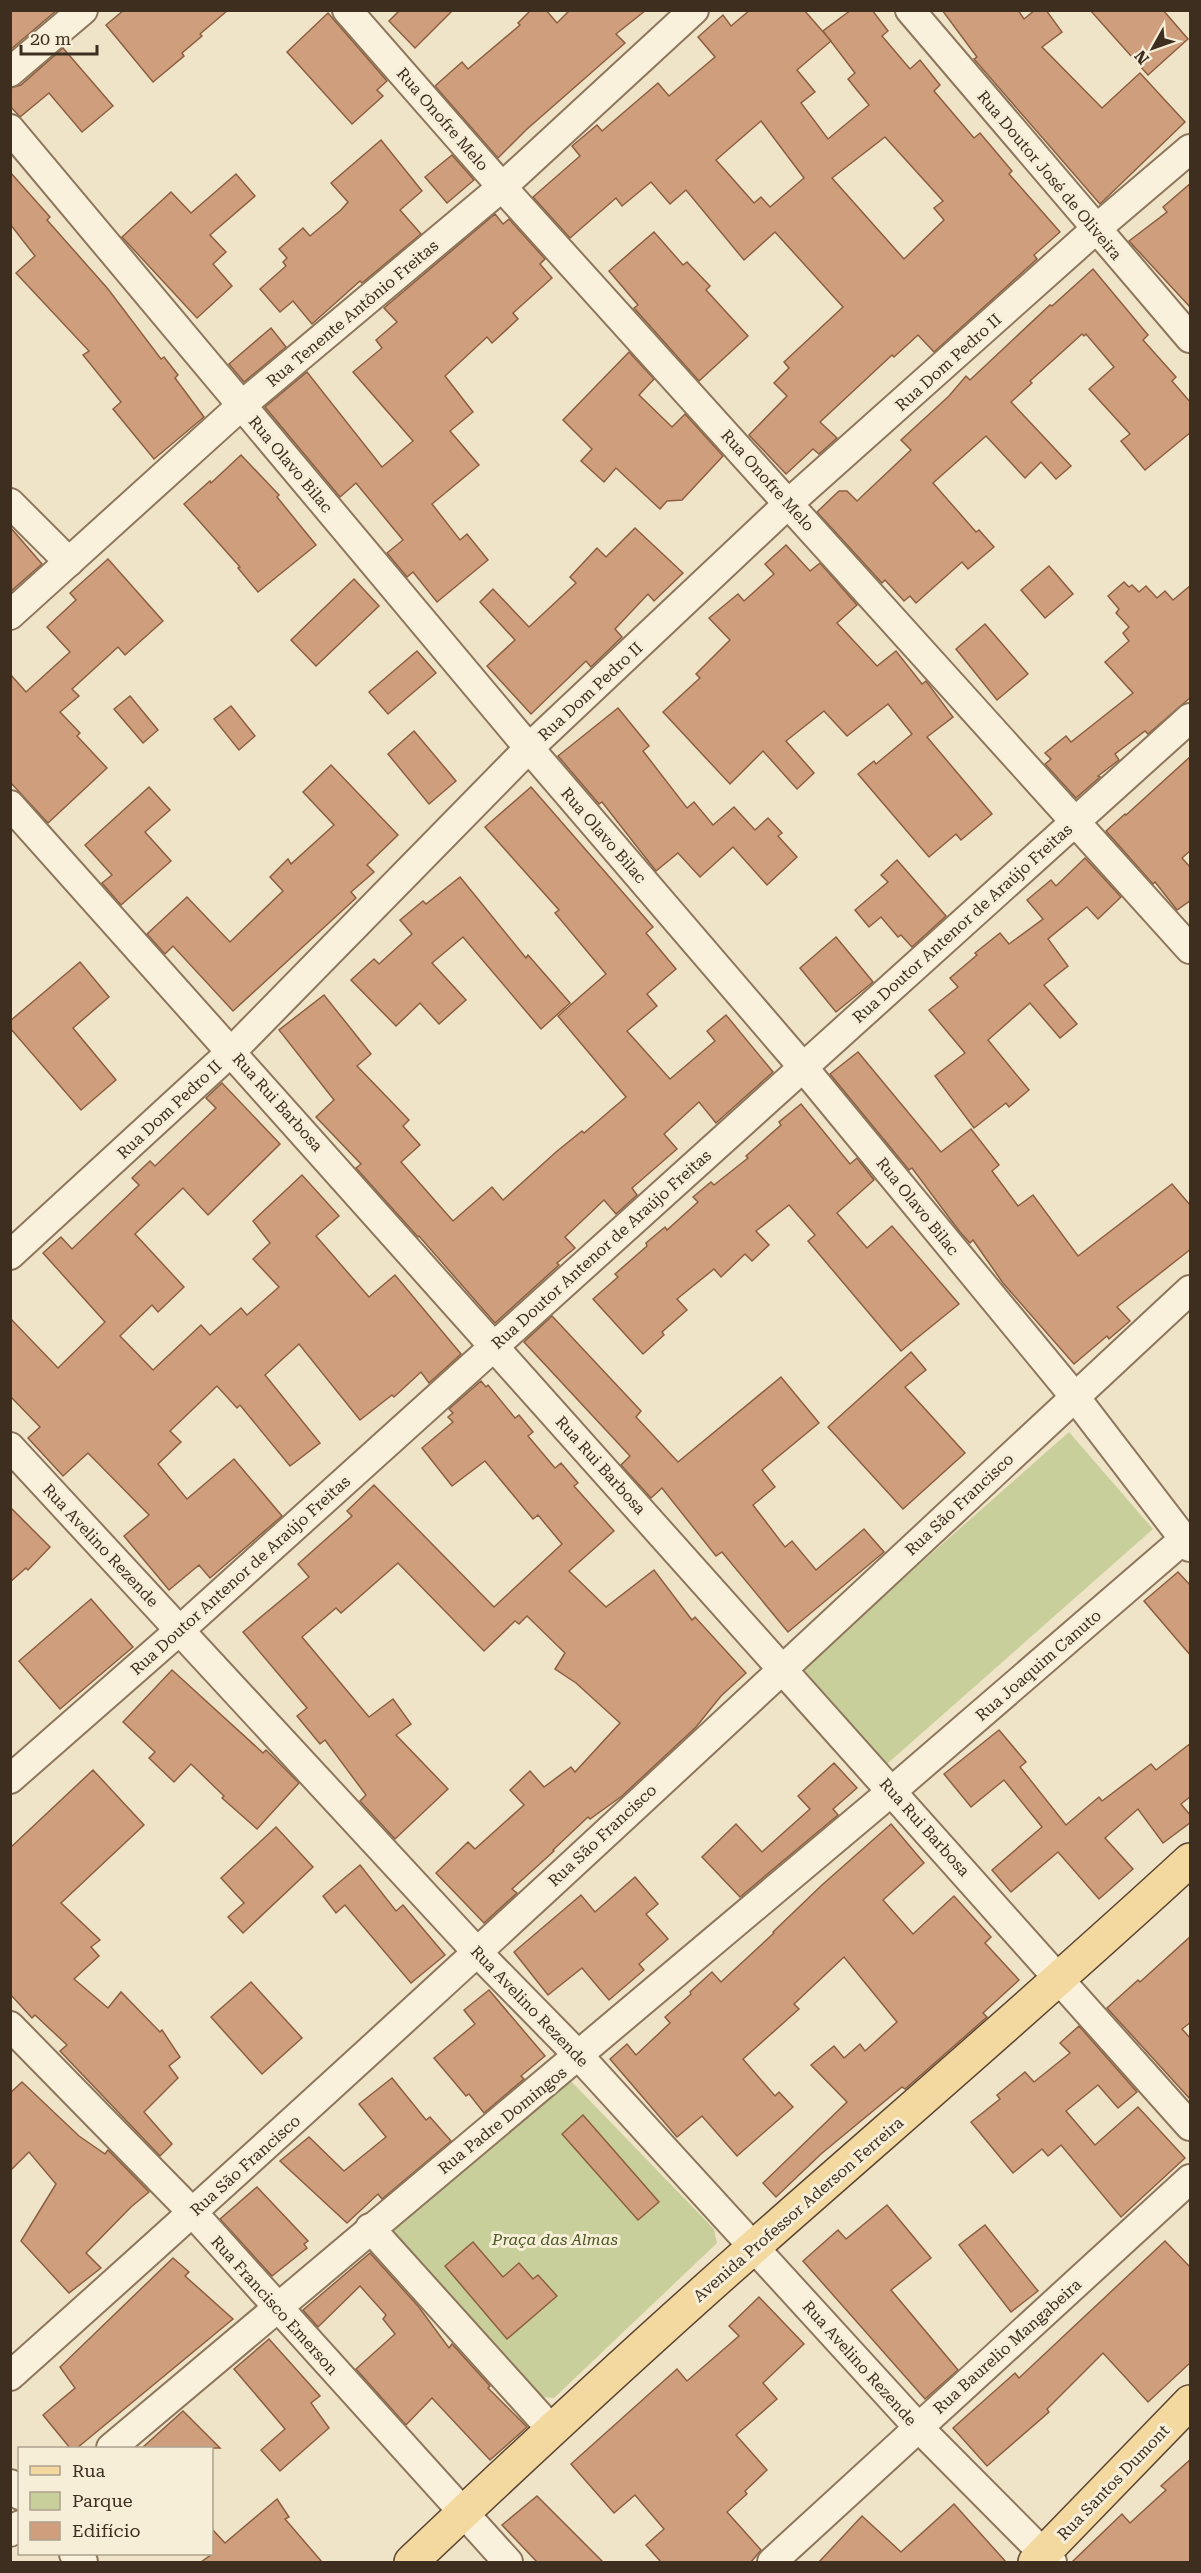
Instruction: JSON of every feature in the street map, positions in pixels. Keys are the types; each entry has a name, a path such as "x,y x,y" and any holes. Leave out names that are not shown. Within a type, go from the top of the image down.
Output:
{"main road":[{"name":"Avenida Professor Aderson Ferreira","path":"411,2562 754,2246 1061,1979 1191,1860"},
{"name":"Rua Santos Dumont","path":"1044,2560 1191,2402"}],"street":[{"path":"10,72 83,10"},
{"name":"Rua Onofre Melo","path":"347,10 502,187 1191,949"},
{"name":"Rua Tenente Antônio Freitas","path":"10,615 242,405 502,187 694,10"},
{"name":"Rua Doutor José de Oliveira","path":"910,10 1191,338"},
{"name":"Rua Olavo Bilac","path":"10,129 529,748 802,1066 1075,1397 1187,1543"},
{"name":"Rua Dom Pedro II","path":"10,1256 232,1051 529,748 789,503 1096,229 1191,149"},
{"path":"10,503 69,562"},
{"name":"Rua Doutor Antenor de Araújo Freitas","path":"10,1779 180,1630 802,1066 1191,718"},
{"name":"Rua Rui Barbosa","path":"10,805 1191,2126"},
{"name":"Rua São Francisco","path":"10,2376 193,2213 477,1952 1191,1290"},
{"name":"Rua Avelino Rezende","path":"10,1447 477,1952 579,2056 918,2427 1044,2560"},
{"name":"Rua Joaquim Canuto","path":"892,1791 1187,1543"},
{"name":"Rua Padre Domingos","path":"112,2447 892,1791"},
{"name":"Rua Francisco Emerson","path":"10,2026 193,2213 462,2514 508,2562"},
{"name":"Rua Baurelio Mangabeira","path":"772,2562 1191,2179"},
{"path":"370,2228 552,2430"}],"green space":[{"path":"1069,1432 1153,1529 887,1764 802,1668"},
{"name":"Praça das Almas","path":"566,2076 714,2229 717,2243 554,2398 539,2397 390,2232"}],"building":[{"path":"10,10 57,10 10,50"},
{"path":"124,10 228,10 200,34 202,36 182,53 184,56 153,82 106,25"},
{"path":"400,10 453,10 415,48 389,21"},
{"path":"531,10 546,10 557,23 570,10 646,10 616,34 625,43 526,130 498,158 435,86 462,62 468,69 520,25 518,23"},
{"path":"750,10 804,10 828,38 823,31 851,10 872,10 888,31 882,36 910,69 920,60 940,85 934,91 974,138 980,133 1012,171 1009,174 1060,232 1034,255 1037,259 934,352 918,335 894,357 892,355 820,422 837,438 819,454 813,449 786,474 749,435 787,396 774,383 789,368 784,362 843,307 775,232 744,260 686,190 670,204 651,182 622,206 616,198 570,238 533,197 580,156 572,146 597,125 602,131 658,83 669,96 715,57 698,37 723,15 731,26","holes":["831,41 855,73 848,79 869,105 828,139 801,103 815,92 797,70","761,121 804,178 770,207 761,197 754,203 716,160","885,137 943,201 934,208 944,220 904,259 832,178"]},
{"path":"942,10 1018,10 1024,19 1035,10 1046,10 1062,32 1042,47 1102,108 1140,73 1185,122 1100,204 974,59 977,57"},
{"path":"1090,10 1163,10 1188,39 1148,75"},
{"path":"328,13 387,81 377,90 383,96 352,124 287,52"},
{"path":"63,48 113,106 82,132 49,93 20,117 10,106 10,88 21,85"},
{"path":"381,140 422,191 400,210 421,234 362,283 360,281 312,324 293,301 280,312 260,289 286,266 283,262 287,258 279,249 303,228 310,236 341,210 348,202 331,183"},
{"path":"452,155 474,180 447,203 425,177"},
{"path":"10,172 50,217 47,220 108,289 161,359 164,357 178,375 175,378 204,417 154,459 113,409 121,402 83,355 89,351 16,273 35,256 10,224"},
{"path":"236,174 255,196 210,235 226,252 213,264 232,286 197,318 122,237 171,192 191,213"},
{"path":"1191,183 1191,308 1129,241 1167,212 1163,207"},
{"path":"495,214 503,224 509,219 545,259 540,264 552,278 513,313 518,319 492,343 487,337 445,376 473,412 450,431 479,465 432,504 460,540 467,534 488,560 437,602 413,572 407,577 387,553 403,540 356,483 340,497 265,407 307,372 382,467 413,441 353,372 382,348 376,340 397,322 384,308"},
{"path":"654,232 683,265 687,262 710,286 706,290 748,336 699,381 634,308 638,305 609,271"},
{"path":"1093,269 1148,335 1143,340 1176,377 1172,381 1191,403 1191,432 1145,470 1121,441 1130,434 1089,389 1114,367 1086,334 1084,336 1082,334 1030,381 1032,383 1011,402 1071,466 1056,479 1041,462 1025,478 986,436 933,483 976,532 979,530 994,547 968,569 962,562 916,603 910,596 904,601 885,580 882,583 817,512 839,491 847,491 857,501 911,450 901,440 949,396 966,376 970,380 1050,305 1052,306"},
{"path":"271,328 286,347 244,382 229,364"},
{"path":"629,352 654,379 639,395 672,427 685,414 723,456 682,500 667,501 660,509 616,468 604,482 581,461 592,449 563,420"},
{"path":"241,455 279,495 277,497 316,545 258,592 238,568 240,567 184,504"},
{"path":"10,527 42,564 10,592"},
{"path":"635,528 683,573 654,601 648,594 615,629 622,637 591,667 586,661 531,714 487,666 515,640 480,602 493,589 529,627 576,583 570,577 597,548 606,557"},
{"path":"786,545 810,571 820,563 857,605 837,623 877,666 896,651 922,684 926,681 953,717 927,737 992,814 961,840 956,834 929,857 858,774 874,761 876,764 912,734 888,704 847,736 824,711 786,741 814,773 797,789 763,751 730,784 663,712 700,678 696,674 730,640 709,618 738,594 744,601 774,574 765,564"},
{"path":"108,559 163,621 125,655 118,647 72,689 79,696 60,712 80,733 77,736 107,768 48,823 10,782 10,674 26,692 70,652 47,627 76,600 70,593"},
{"path":"1049,566 1073,594 1045,618 1021,590"},
{"path":"354,579 379,606 316,666 291,640"},
{"path":"1124,582 1129,587 1132,585 1139,592 1146,586 1157,598 1165,591 1173,600 1191,585 1191,697 1148,734 1145,731 1115,754 1119,760 1098,776 1100,777 1076,798 1045,764 1051,759 1045,753 1066,736 1071,742 1133,693 1105,662 1129,641 1123,633 1129,627 1116,613 1119,609 1108,596"},
{"path":"985,624 1028,674 997,700 956,649"},
{"path":"417,651 436,673 388,714 369,692"},
{"path":"130,696 158,730 143,743 114,709"},
{"path":"231,706 255,736 239,750 214,719"},
{"path":"618,708 649,746 643,751 687,808 694,802 713,825 734,807 755,830 768,818 782,833 778,836 797,857 767,885 733,847 700,877 678,853 656,871 602,802 599,804 558,756"},
{"path":"414,731 456,781 429,804 388,754"},
{"path":"1191,756 1191,850 1182,858 1191,868 1191,900 1177,910 1155,882 1153,884 1106,831"},
{"path":"331,765 398,835 367,865 374,872 351,892 356,898 233,1011 173,946 165,954 147,934 187,897 230,942 283,891 270,877 288,859 291,864 334,825 303,792"},
{"path":"149,787 170,810 145,832 171,861 121,905 102,883 112,875 85,845"},
{"path":"531,787 653,927 646,933 676,969 647,994 657,1006 627,1031 670,1079 715,1041 707,1031 726,1015 773,1072 716,1123 699,1102 664,1134 677,1149 632,1188 637,1195 616,1214 604,1200 565,1237 575,1248 495,1323 356,1168 361,1164 316,1117 334,1100 279,1030 324,995 371,1054 357,1066 409,1120 403,1126 420,1145 401,1162 453,1221 492,1187 503,1200 556,1152 582,1131 584,1133 626,1097 558,1016 606,974 555,913 559,910 485,827"},
{"path":"1085,858 1121,897 1098,919 1087,907 1048,939 1068,966 1044,985 1077,1024 1060,1038 1030,1003 988,1040 1029,1090 1009,1107 1006,1103 974,1128 935,1076 965,1053 929,1010 958,987 950,978 977,955 975,953 1000,933 1009,944 1043,919 1027,900 1051,880 1056,886"},
{"path":"897,860 946,916 912,947 901,935 898,937 881,917 869,927 855,910 888,882 881,875"},
{"path":"460,877 526,958 528,955 570,1003 541,1029 463,937 432,963 466,1000 439,1024 420,1003 396,1026 351,980 374,959 379,964 412,934 400,920 423,901 426,904"},
{"path":"836,937 873,982 836,1012 800,968"},
{"path":"80,962 109,997 73,1028 116,1080 81,1110 10,1028 10,1021"},
{"path":"858,1052 941,1152 971,1129 999,1165 992,1171 1018,1206 1033,1195 1078,1256 1172,1184 1191,1206 1191,1249 1117,1307 1130,1321 1109,1339 1107,1336 1074,1364 1003,1283 973,1240 970,1243 960,1232 912,1168 909,1170 830,1074"},
{"path":"222,1083 280,1144 208,1215 183,1188 135,1234 184,1287 158,1312 152,1305 120,1336 153,1370 201,1325 210,1335 241,1308 247,1315 279,1287 253,1259 270,1243 253,1221 302,1175 339,1216 316,1236 369,1297 395,1275 461,1354 429,1383 421,1372 394,1397 392,1395 360,1420 299,1344 265,1375 320,1443 290,1466 240,1405 237,1408 217,1386 170,1431 181,1442 158,1464 187,1499 234,1459 282,1516 210,1578 199,1565 169,1590 124,1536 149,1515 88,1453 63,1476 28,1438 40,1427 10,1396 10,1318 58,1368 105,1322 43,1253 61,1237 72,1249 139,1185 132,1178 150,1161 155,1166 216,1108 206,1098"},
{"path":"801,1104 850,1164 857,1158 874,1180 837,1213 867,1248 892,1226 959,1304 901,1351 808,1241 815,1235 789,1205 756,1231 769,1245 752,1261 745,1254 721,1277 714,1269 677,1299 687,1310 662,1332 664,1335 643,1354 593,1299 618,1277 615,1274 647,1246 646,1243 665,1227 667,1230 698,1202 693,1197 711,1182 714,1185 748,1158 746,1156 781,1125 779,1122"},
{"path":"552,1316 641,1411 636,1417 678,1462 781,1377 819,1423 762,1470 775,1487 753,1505 785,1547 792,1541 816,1570 864,1529 884,1552 788,1632 722,1552 716,1556 662,1488 651,1498 621,1465 630,1456 524,1342"},
{"path":"911,1352 926,1370 905,1387 965,1453 903,1509 828,1427"},
{"path":"481,1381 486,1387 488,1385 515,1418 519,1415 533,1432 528,1436 555,1468 561,1463 578,1483 574,1486 614,1531 569,1571 606,1607 654,1570 692,1620 695,1617 746,1673 721,1696 696,1727 622,1796 590,1819 588,1817 512,1889 517,1893 484,1923 436,1873 468,1842 475,1849 524,1805 510,1790 530,1771 544,1787 571,1767 575,1772 620,1723 576,1683 555,1669 565,1653 527,1616 519,1624 515,1621 484,1651 398,1563 341,1613 336,1608 302,1637 369,1717 393,1699 411,1724 396,1735 448,1789 395,1839 360,1801 366,1795 325,1740 320,1744 297,1716 307,1708 243,1632 309,1577 298,1564 352,1516 347,1511 374,1485 494,1607 562,1544 538,1515 533,1519 485,1461 452,1486 422,1448 453,1422 448,1417 453,1413 449,1409"},
{"path":"10,1507 50,1547 28,1570 26,1568 10,1582"},
{"path":"1178,1572 1191,1586 1191,1656 1144,1601"},
{"path":"91,1599 133,1647 60,1709 19,1661"},
{"path":"172,1670 263,1753 266,1750 299,1783 257,1829 222,1798 224,1796 191,1764 174,1782 149,1758 155,1752 123,1722"},
{"path":"999,1730 1026,1762 1020,1767 1066,1825 1099,1797 1102,1801 1151,1764 1156,1770 1191,1743 1191,1796 1181,1804 1191,1816 1191,1822 1163,1843 1138,1809 1105,1838 1133,1869 1099,1899 1058,1852 1011,1892 992,1870 1042,1827 1004,1780 971,1807 944,1774"},
{"path":"834,1763 857,1788 833,1809 838,1815 740,1897 702,1857 736,1824 762,1852 810,1809 798,1796"},
{"path":"93,1770 144,1825 61,1903 100,1940 91,1947 99,1956 74,1979 108,2008 121,1992 160,2032 162,2030 180,2057 169,2066 178,2078 144,2112 172,2144 160,2156 60,2051 67,2045 35,2015 32,2018 10,1994 10,1848"},
{"path":"891,1824 924,1863 883,1900 913,1934 954,1896 991,1937 985,1943 1019,1980 983,2013 987,2017 905,2089 902,2087 821,2154 776,2197 763,2183 847,2102 811,2065 834,2046 844,2058 860,2044 865,2051 897,2022 844,1957 794,2004 799,2009 743,2059 775,2096 779,2092 793,2107 737,2156 702,2116 677,2137 610,2059 627,2044 636,2055 670,2023 665,2017 712,1972 721,1982 822,1885"},
{"path":"276,1827 313,1867 243,1933 228,1917 244,1903 221,1878"},
{"path":"360,1865 396,1911 403,1905 445,1955 411,1983 345,1905 336,1913 323,1896"},
{"path":"635,1877 658,1904 646,1914 668,1939 639,1964 644,1970 609,2000 582,1968 548,1995 514,1952 581,1895 595,1912"},
{"path":"1191,1936 1191,2022 1182,2029 1191,2039 1191,2100 1107,2008"},
{"path":"251,1982 302,2038 262,2074 211,2017"},
{"path":"489,1990 545,2056 521,2076 524,2079 484,2113 469,2094 466,2096 434,2058 475,2024 464,2010"},
{"path":"1079,2026 1137,2092 1118,2108 1098,2085 1066,2111 1095,2145 1138,2107 1185,2158 1121,2217 1061,2145 1048,2156 1042,2149 1013,2173 971,2122 1000,2099 997,2095 1025,2072 1034,2082 1070,2053 1060,2043"},
{"path":"392,2078 426,2120 430,2117 451,2141 382,2199 378,2194 347,2223 280,2161 309,2137 344,2171 386,2137 359,2104"},
{"path":"22,2082 79,2136 105,2154 108,2150 149,2192 86,2253 101,2268 69,2293 21,2241 56,2184 29,2152 10,2171 10,2093"},
{"path":"583,2115 659,2202 638,2220 562,2134"},
{"path":"257,2187 308,2241 304,2244 307,2248 272,2276 220,2219"},
{"path":"887,2205 931,2258 891,2290 958,2370 925,2399 803,2261 838,2230 846,2239"},
{"path":"985,2225 1038,2291 1011,2312 959,2245"},
{"path":"1165,2241 1191,2268 1191,2362 1148,2402 1103,2353 1047,2409 1049,2412 987,2466 953,2428 1015,2373 1019,2378"},
{"path":"473,2242 503,2277 519,2263 533,2279 538,2275 557,2296 507,2339 445,2266"},
{"path":"370,2253 418,2306 449,2348 452,2344 490,2386 488,2388 527,2427 490,2460 432,2398 406,2425 356,2369 395,2334 383,2319 386,2315 360,2286 318,2327 303,2310"},
{"path":"173,2258 189,2272 185,2276 233,2319 78,2447 69,2447 43,2415 75,2388 60,2367"},
{"path":"759,2297 804,2344 763,2383 777,2399 736,2435 767,2470 745,2491 747,2494 727,2512 761,2550 751,2562 661,2562 646,2545 664,2529 635,2495 614,2513 571,2464 677,2369 687,2381 739,2336 729,2326"},
{"path":"269,2339 320,2396 311,2403 329,2428 280,2471 261,2450 285,2429 234,2369"},
{"path":"183,2411 220,2448 213,2447 143,2447"},
{"path":"1191,2459 1191,2562 1072,2562 1122,2514 1130,2523 1166,2490 1161,2486"},
{"path":"537,2496 603,2562 537,2562 502,2525"},
{"path":"277,2499 289,2517 285,2519 322,2562 201,2562 213,2555 213,2530 225,2543"},
{"path":"954,2504 1006,2562 819,2562 862,2516 901,2552"}]}
